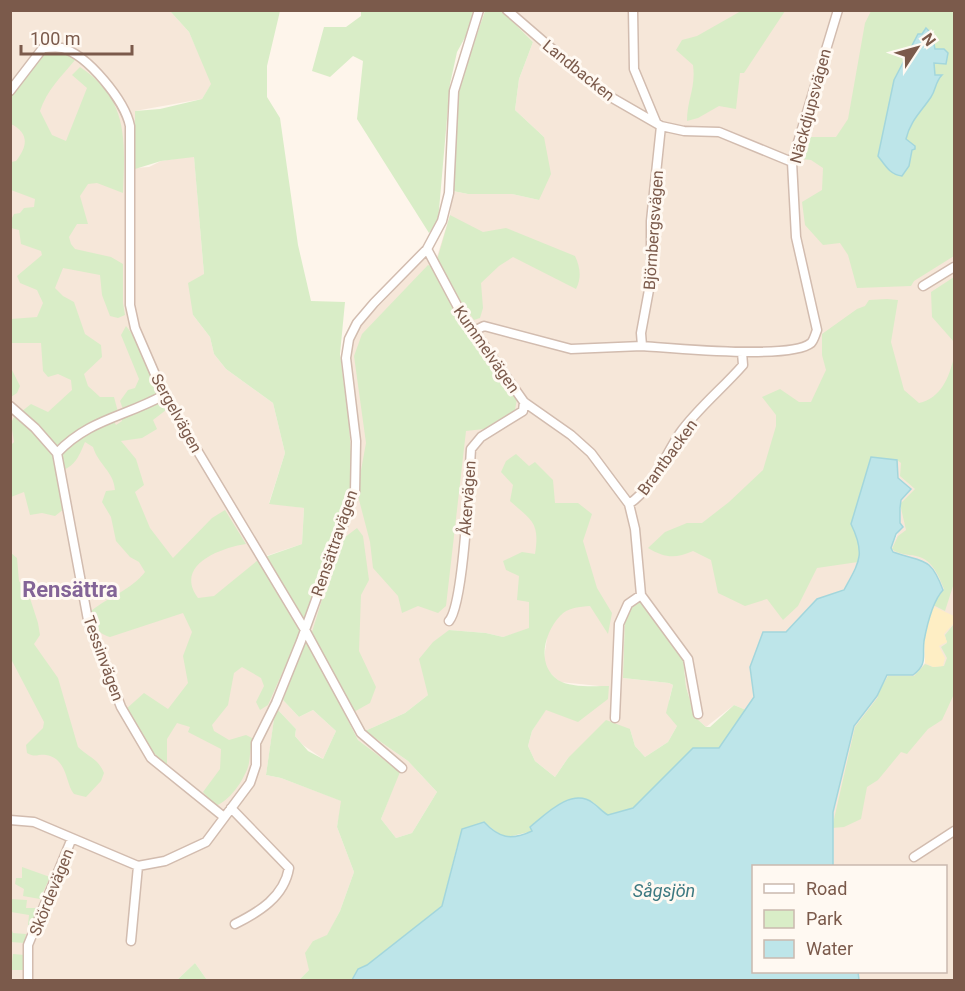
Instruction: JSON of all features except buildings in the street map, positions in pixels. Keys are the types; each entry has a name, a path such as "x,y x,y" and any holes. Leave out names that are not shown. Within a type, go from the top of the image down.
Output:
{"street":[{"name":"Rensättravägen","path":"138,866 165,861 196,849 206,842 250,783 256,765 256,743 276,703 305,630 331,552 355,492 356,441 346,358 349,339 357,323 374,303 427,249 442,221 449,193 454,90 479,10"},
{"name":"Landbacken","path":"507,10 602,92 659,124 684,131 719,132 792,162"},
{"name":"Björnbergsvägen","path":"633,10 634,69 659,124 651,221 651,279 641,333 642,346"},
{"name":"Näckdjupsvägen","path":"742,352 801,348 810,344 816,330 798,252 792,162 838,10"},
{"name":"Sergelvägen","path":"10,91 43,48 61,48 73,53 106,84 127,110 130,126 130,306 135,328 164,395 305,630 360,733 402,768"},
{"name":"Kummelvägen","path":"427,249 448,291 524,402 571,435 591,453 629,504 635,529 641,595"},
{"path":"923,286 954,267"},
{"path":"474,331 484,326 554,347 585,350 642,346 742,352"},
{"name":"Brantbacken","path":"629,504 640,496 681,432 743,365 742,352"},
{"path":"57,453 71,438 86,428 141,408 164,395"},
{"name":"Åkervägen","path":"449,621 453,616 459,586 471,449 481,437 523,411 524,402"},
{"name":"Tessinvägen","path":"10,406 36,428 57,453 88,620 121,706 151,758 224,817"},
{"path":"615,718 619,624 628,604 641,595 688,659 698,714"},
{"path":"231,808 289,868 284,881 268,905 235,924"},
{"path":"10,820 34,822 138,866 131,941"},
{"path":"914,857 954,831"},
{"name":"Skördevägen","path":"28,981 28,945 72,838"}],"shaded area":[{"path":"10,11 170,11 189,32 212,83 202,99 135,111 135,168 149,167 161,161 194,156 204,274 193,315 210,337 214,354 226,369 273,403 285,453 269,503 304,508 302,544 263,557 304,626 334,530 353,485 359,442 348,357 355,331 426,257 436,260 450,215 453,191 468,194 512,194 539,200 544,137 515,110 519,79 533,42 502,11 954,11 954,980 859,980 858,973 947,973 947,865 833,865 833,812 854,726 877,696 887,675 913,675 925,663 932,606 937,597 902,555 893,553 891,548 900,529 901,500 911,489 898,478 898,467 871,457 851,524 858,562 844,590 817,599 786,632 758,647 751,667 754,697 746,710 734,705 706,727 695,717 686,687 683,657 623,678 673,685 669,700 677,726 668,742 645,757 635,746 630,729 568,758 555,777 535,761 528,746 532,731 546,709 609,687 560,682 547,670 544,658 547,638 529,629 503,637 449,630 428,695 405,713 365,731 408,761 437,792 412,833 396,838 381,819 399,772 358,740 328,676 294,673 283,700 299,717 313,710 336,731 323,759 303,745 295,736 296,729 278,710 274,720 266,775 281,778 342,801 337,827 354,872 340,911 327,936 313,941 309,970 299,980 207,980 195,963 177,980 11,980"}],"green space":[{"path":"170,11 280,11 267,66 267,97 280,118 298,245 311,301 345,302 340,354 349,423 353,485 334,530 303,624 262,558 302,544 304,508 269,504 285,453 273,403 226,369 214,354 210,337 193,315 188,283 204,274 194,157 161,161 135,169 135,111 160,109 202,99 211,84 189,32"},
{"path":"361,11 474,11 468,32 457,52 450,84 438,221 429,233 357,119 363,61 353,56 330,77 312,71 324,27 346,27 361,16"},
{"path":"485,11 502,11 533,42 519,79 515,110 544,137 551,174 539,200 512,194 468,194 453,191 457,92"},
{"path":"741,11 785,11 744,73 740,73 736,109 719,106 698,118 687,121 693,65 676,50 682,40 697,36"},
{"path":"871,11 954,11 954,256 914,281 911,286 857,288 848,255 840,243 823,245 805,225 802,202 822,190 823,168 811,160 801,159 808,137 836,137 848,119 865,23"},
{"path":"44,50 61,50 75,60 50,90 40,111 52,135 66,141 87,88 72,75 80,67 96,79 108,93 121,122 124,156 123,193 97,183 88,184 80,196 88,224 77,224 69,237 75,249 111,257 123,264 125,315 118,318 110,316 102,295 100,275 63,268 55,288 74,302 85,334 101,345 102,357 84,374 88,386 100,397 114,397 118,412 84,427 57,450 21,412 31,404 48,412 72,390 71,380 58,374 48,377 43,371 41,343 11,343 11,319 37,317 43,303 37,290 20,283 17,276 42,255 41,251 21,244 19,230 11,228 14,214 20,213 24,208 34,207 35,199 11,190 11,162 16,161 20,155 25,140 21,131 11,124 11,95"},
{"path":"450,215 483,232 506,228 575,256 580,272 576,289 513,257 499,266 481,283 483,308 480,318 474,320 451,288 437,260"},
{"path":"428,265 435,268 475,339 517,399 515,410 484,429 466,431 446,606 438,613 418,606 402,613 398,596 373,568 370,542 357,492 366,443 354,356 362,334"},
{"path":"954,277 954,342 932,317 931,292"},
{"path":"869,300 898,300 891,342 904,390 919,403 933,397 943,386 954,357 954,583 945,611 933,605 944,589 931,564 922,558 892,549 898,536 906,530 900,504 915,489 900,476 901,463 897,460 851,524 861,544 858,562 817,568 798,606 783,620 767,599 745,606 718,593 711,560 693,551 670,556 648,548 665,532 687,523 702,523 729,502 763,470 776,426 776,415 762,397 780,389 799,402 811,402 826,370 822,355 822,334 857,309 865,306"},
{"path":"126,326 139,343 157,396 123,409 120,401 128,390 135,388 139,379 121,335"},
{"path":"11,368 20,386 17,393 11,397"},
{"path":"160,400 166,410 153,420 157,429 142,438 121,441 136,459 144,485 135,492 150,528 173,558 212,518 225,510 246,544 213,554 203,560 192,577 192,587 198,598 214,596 258,560 302,628 268,705 260,710 256,702 264,686 261,678 242,667 234,673 228,705 212,725 214,731 229,740 246,735 254,739 248,767 243,778 226,800 215,806 203,792 220,769 221,749 188,732 190,727 177,723 167,739 167,767 149,748 126,709 144,693 168,709 188,683 183,656 192,632 183,613 110,637 96,628 91,611 133,584 145,572 139,562 130,557 116,541 111,517 102,502 106,491 115,490 114,484 93,447 85,442 74,463 62,470 59,453 72,439 113,420 116,425 122,421 121,417 143,410"},
{"path":"16,413 54,452 64,509 55,516 42,513 30,515 24,492 11,497 10,446 14,442 11,423"},
{"path":"516,454 529,466 535,462 553,480 555,503 578,503 592,514 583,541 597,588 612,613 608,634 590,606 567,611 554,623 545,649 545,658 551,674 563,683 609,686 608,699 578,722 546,710 532,731 528,746 535,761 555,777 568,758 606,720 630,729 635,746 645,757 668,742 677,726 666,713 673,685 623,678 625,619 636,600 641,601 683,658 686,687 695,717 706,727 710,727 734,705 746,710 719,749 693,748 633,808 608,815 592,802 572,800 550,810 531,826 532,830 529,832 504,838 484,822 457,846 442,906 367,965 358,969 352,980 299,980 309,970 305,953 313,941 327,935 340,911 354,872 337,827 341,801 281,778 266,775 274,719 278,710 296,729 295,736 308,751 323,759 336,731 313,710 299,717 283,700 306,637 358,740 400,772 381,819 396,838 412,833 437,792 408,761 365,731 405,713 428,695 419,659 433,642 449,630 503,637 529,628 529,602 517,600 519,576 506,570 503,561 522,552 535,554 536,535 533,523 510,501 513,485 501,472 506,461"},
{"path":"357,528 363,536 369,580 361,595 359,651 376,687 370,703 352,713 312,632 340,541"},
{"path":"11,553 17,558 19,581 28,592 38,623 40,635 34,644 58,678 78,747 96,761 104,773 101,781 86,797 74,794 62,766 53,757 34,756 27,753 26,745 43,728 44,722 11,659"},
{"path":"954,624 954,694 942,720 928,729 907,754 901,752 878,780 867,787 861,819 844,827 832,828 855,727 878,697 888,676 914,676 925,664 933,667 944,666 947,658 941,647 947,643 945,635"},
{"path":"22,867 50,877 40,899 23,896 24,889 15,884 16,878 22,878"},
{"path":"10,899 27,900 26,908 39,908 32,925 28,925 29,915 11,912"},
{"path":"10,926 13,933 26,934 24,943 11,942"},
{"path":"13,954 25,955 24,970 11,970"},
{"path":"195,963 207,980 177,980"}],"sand":[{"path":"932,606 954,616 954,623 944,634 947,642 939,646 945,658 943,666 933,667 925,663 924,640"}],"water":[{"path":"926,28 932,34 935,49 944,49 948,53 946,64 934,63 935,75 942,75 933,94 908,133 906,139 915,146 915,149 912,150 909,166 902,176 891,172 878,156 894,80 918,34 922,34"},
{"name":"Sågsjön","path":"871,457 897,460 898,478 911,489 901,500 900,523 903,527 896,534 891,548 893,552 929,565 943,590 928,621 923,664 913,675 887,675 877,696 854,726 833,812 833,865 752,865 752,973 858,973 859,980 352,980 358,969 367,965 442,906 462,829 484,822 500,835 518,836 532,831 530,827 551,809 577,798 593,803 608,815 633,808 693,748 719,748 754,697 750,667 763,632 786,632 817,599 844,590 859,558 858,543 851,524"}],"district":[{"name":"Rensättra","path":"70,589"}]}
